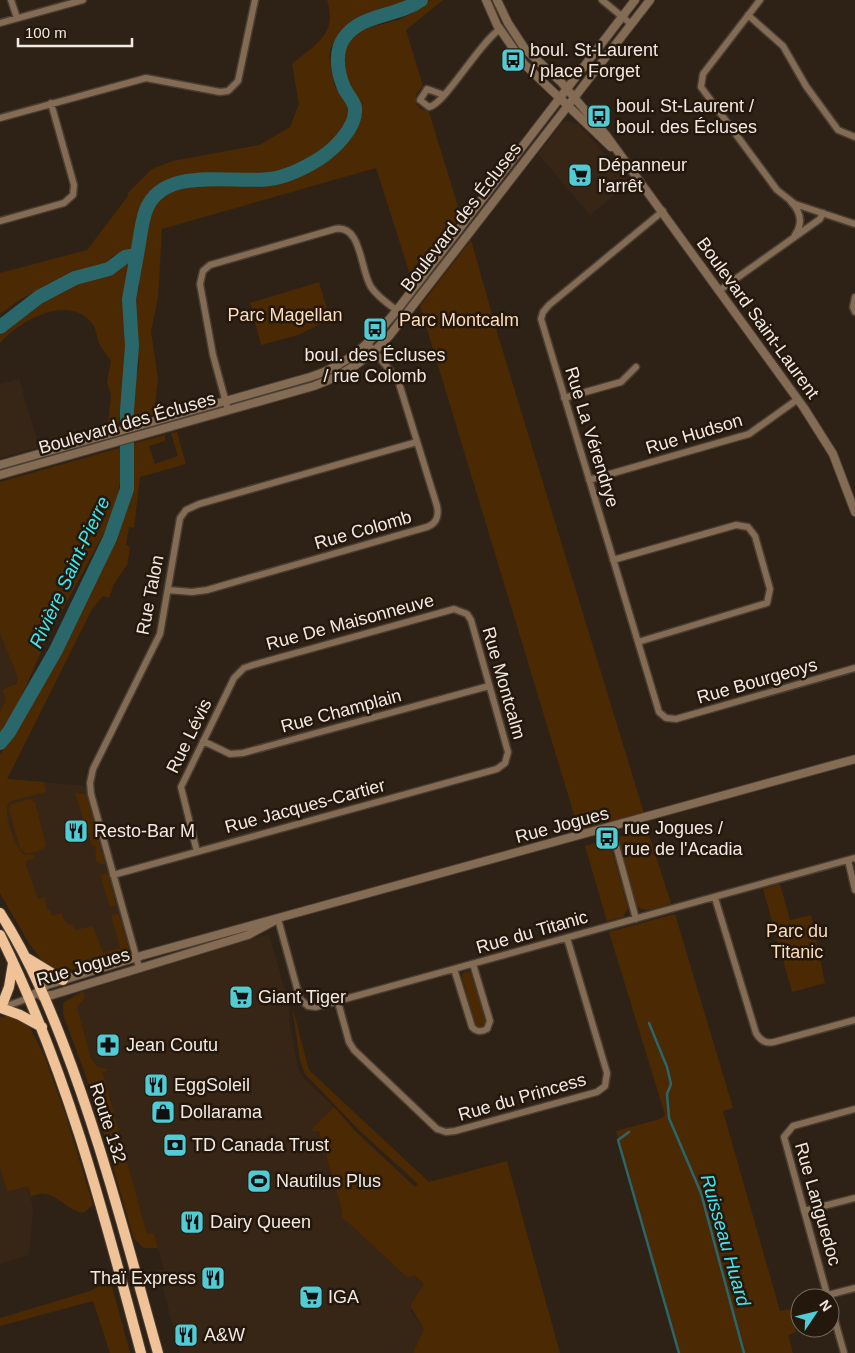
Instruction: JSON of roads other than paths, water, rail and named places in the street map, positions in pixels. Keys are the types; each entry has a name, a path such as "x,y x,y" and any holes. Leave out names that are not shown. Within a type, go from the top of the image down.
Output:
{"highway":[{"name":"Route 132","path":"0,913 27,958 43,993 97,1137 158,1353"},
{"name":"Route 132","path":"0,935 42,1027 64,1083 87,1155 141,1353"},
{"path":"27,958 63,980"},
{"path":"13,963 9,987 0,1008 20,1014 42,1027"}],"street":[{"path":"11,0 17,18"},
{"path":"0,23 83,0"},
{"path":"0,118 146,78 220,92 231,90 238,81 255,0"},
{"name":"Boulevard Saint-Laurent","path":"486,0 500,29 524,64 618,153"},
{"name":"Boulevard Saint-Laurent","path":"497,0 508,23 525,49 566,88 602,131 663,211 798,399 833,454 855,512"},
{"path":"602,0 631,24"},
{"name":"Boulevard des Écluses","path":"0,465 331,370 350,359 368,344 397,310 634,0 643,9"},
{"name":"Boulevard des Écluses","path":"0,475 332,379 353,368 375,350 404,316 650,0"},
{"path":"760,0 703,74 701,81 704,91 768,180 798,211 801,221 798,230 792,238"},
{"path":"748,15 783,46 800,78 838,130 855,137"},
{"path":"444,95 487,40 500,29"},
{"path":"0,221 64,203 72,197 74,185 51,103"},
{"path":"790,201 855,224"},
{"name":"Rue La Vérendrye","path":"663,211 543,312 541,323 660,712 666,718"},
{"path":"720,290 820,219 824,213"},
{"path":"228,410 214,359 200,284 203,271 210,265 341,228 353,236 370,286 404,316"},
{"path":"855,297 853,307 855,312"},
{"name":"Rue Colomb","path":"168,590 192,592 207,590 429,526 437,517 438,509 398,380 375,350 368,344"},
{"path":"564,398 621,382 636,367"},
{"name":"Rue Hudson","path":"589,480 749,434 798,399"},
{"name":"Rue Talon","path":"139,967 91,794 90,778 112,729 157,642 163,623 177,524 189,508 417,442"},
{"path":"613,560 736,525 748,527 755,536 770,589 770,597 767,603 638,642"},
{"name":"Rue De Maisonneuve","path":"244,668 454,609 464,612"},
{"name":"Rue Montcalm","path":"464,612 471,620 508,752 504,764"},
{"name":"Rue Lévis","path":"197,852 180,786 234,678 244,668"},
{"name":"Rue Bourgeoys","path":"666,718 679,718 855,668"},
{"name":"Rue Champlain","path":"203,741 230,754 242,753 489,686"},
{"name":"Rue Jogues","path":"43,993 63,980 136,957 855,759"},
{"name":"Rue Jacques-Cartier","path":"113,875 497,769 504,764"},
{"path":"611,827 636,919"},
{"path":"852,859 855,890"},
{"name":"Rue du Titanic","path":"278,919 302,1002 312,1007 338,1002 852,859"},
{"path":"715,898 756,1033 764,1042 771,1043 855,1020"},
{"name":"Rue Jogues","path":"29,998 248,936 278,919"},
{"name":"Rue du Princess","path":"338,1002 352,1048 443,1132 455,1131 600,1091 606,1084 608,1073 567,938"},
{"path":"454,969 472,1027 476,1031 482,1031 487,1029 490,1021 473,964"},
{"path":"0,1008 29,998"},
{"name":"Rue Languedoc","path":"825,1288 784,1141 784,1134 793,1126 855,1110"},
{"path":"804,1211 855,1198"},
{"path":"840,1293 855,1288"},
{"path":"840,1338 844,1353"}],"waterway":[{"path":"0,327 39,297 75,278 109,269 125,257 137,255 146,210 155,196 167,187 183,182 200,180 276,178 302,168 325,155 343,138 355,116 354,105 344,88 338,67 339,49 344,38 351,30 370,19 401,10 421,0"},
{"name":"Rivière Saint-Pierre","path":"0,743 9,732 56,650 110,538 127,489 127,410 132,346 129,299 137,255"},
{"name":"Ruisseau Huard","path":"649,1023 667,1067 671,1084 667,1094 669,1118 701,1193 744,1353"},
{"path":"629,1132 618,1140 679,1353"}],"place":[{"name":"boul. St-Laurent / place Forget","path":"513,60"},
{"name":"boul. St-Laurent / boul. des Écluses","path":"599,116"},
{"name":"Dépanneur l'arrêt","path":"580,175"},
{"name":"boul. des Écluses / rue Colomb","path":"375,329"},
{"name":"Resto-Bar M","path":"76,831"},
{"name":"rue Jogues / rue de l'Acadia","path":"607,838"},
{"name":"Giant Tiger","path":"241,997"},
{"name":"Jean Coutu","path":"108,1045"},
{"name":"EggSoleil","path":"156,1085"},
{"name":"Dollarama","path":"163,1112"},
{"name":"TD Canada Trust","path":"175,1145"},
{"name":"Nautilus Plus","path":"259,1181"},
{"name":"Dairy Queen","path":"192,1222"},
{"name":"Thaï Express","path":"213,1278"},
{"name":"IGA","path":"311,1297"},
{"name":"A&W","path":"186,1335"}],"park label":[{"name":"Parc Magellan","path":"285,315"},
{"name":"Parc Montcalm","path":"459,320"},
{"name":"Parc du Titanic","path":"797,941"}]}
